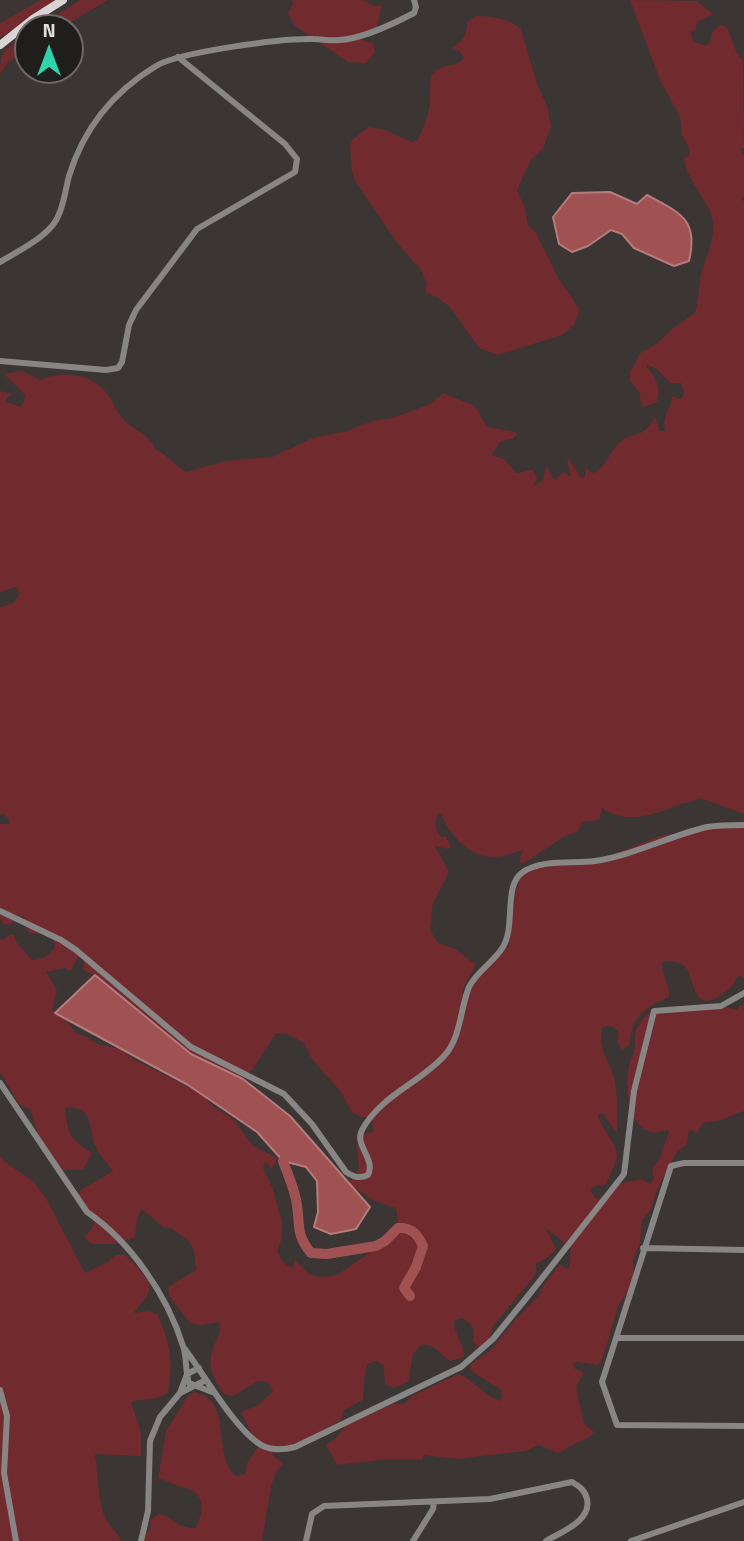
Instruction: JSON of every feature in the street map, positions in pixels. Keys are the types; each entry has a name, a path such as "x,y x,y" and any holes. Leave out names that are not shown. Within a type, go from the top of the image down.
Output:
{"main road":[{"path":"0,45 63,0"}],"street":[{"path":"0,262 46,231 56,220 78,149 99,114 159,64 178,57 291,40 341,40 356,37 414,13 414,0"},
{"path":"0,360 106,370 118,368 136,310 197,229 295,172 297,159 285,144 178,57"},
{"path":"0,911 76,950 191,1047 284,1094 312,1124 346,1172 360,1178 369,1175 371,1168 360,1142 361,1131 390,1098 446,1055 456,1033 470,986 508,938 513,884 521,873 547,864 594,861 630,853 708,827 744,825"},
{"path":"0,1083 87,1212 128,1248 160,1297 185,1349 212,1392 258,1443 266,1448 285,1450 461,1367 492,1339 624,1174 634,1091 654,1011 721,1006 744,993"},
{"path":"744,1163 684,1163 671,1166 602,1381 617,1425 744,1426"},
{"path":"643,1248 744,1250"},
{"path":"616,1338 744,1338"},
{"path":"185,1349 189,1382 212,1392"},
{"path":"141,1541 148,1511 150,1441 160,1417 180,1393 187,1374 199,1368"},
{"path":"180,1393 206,1380"},
{"path":"0,1390 7,1416 4,1473 16,1541"},
{"path":"306,1541 310,1518 314,1511 321,1507 490,1499 575,1483 586,1494 586,1513 582,1519 546,1541"},
{"path":"413,1541 433,1509 434,1502"},
{"path":"631,1541 744,1502"}],"shaded area":[{"path":"41,0 61,0 39,14 16,14"},
{"path":"80,0 108,0 84,14 58,14"},
{"path":"291,0 363,0 374,6 382,6 378,26 373,33 361,39 373,44 375,52 366,63 348,62 294,25 288,13 294,2"},
{"path":"630,0 697,1 713,14 697,22 696,29 691,32 693,41 705,46 710,43 712,32 720,25 727,27 743,61 744,148 740,148 744,155 744,814 700,798 640,817 620,816 602,808 599,820 583,822 577,832 565,836 522,864 519,861 523,850 495,857 469,849 455,837 438,813 438,831 441,837 446,836 451,847 448,849 435,846 449,872 433,903 430,930 438,943 455,949 475,964 464,988 463,997 508,947 516,890 521,877 530,869 604,858 660,836 744,824 744,978 738,975 733,985 721,995 704,1000 695,991 683,965 662,962 669,997 641,1014 633,1027 629,1045 622,1050 618,1042 618,1031 610,1025 602,1028 603,1051 616,1088 617,1133 604,1116 606,1114 599,1114 598,1117 617,1154 606,1184 592,1187 591,1191 597,1200 621,1183 642,1179 650,1184 654,1178 652,1170 669,1132 644,1129 637,1122 627,1085 636,1031 644,1018 654,1010 722,1006 737,1010 740,1005 744,1006 744,1111 721,1120 703,1123 697,1133 689,1129 687,1144 676,1153 657,1190 651,1209 642,1221 640,1243 633,1260 634,1275 638,1279 634,1290 626,1294 618,1306 603,1358 598,1365 576,1362 573,1365 584,1373 576,1386 584,1424 594,1432 592,1435 558,1453 539,1445 526,1451 457,1459 424,1455 423,1460 387,1459 337,1465 326,1445 335,1439 348,1423 393,1404 405,1404 410,1397 458,1374 500,1401 501,1390 470,1370 471,1364 491,1350 540,1294 558,1266 569,1269 571,1248 546,1228 556,1249 536,1264 536,1274 493,1326 488,1341 479,1348 473,1341 471,1325 462,1318 454,1321 464,1357 451,1361 434,1348 421,1345 413,1354 408,1382 394,1388 385,1384 384,1366 376,1361 368,1364 363,1400 344,1410 341,1420 301,1443 272,1454 283,1464 276,1472 271,1487 262,1541 142,1541 145,1533 151,1529 150,1520 159,1514 189,1528 196,1528 199,1520 202,1506 194,1492 158,1479 166,1431 187,1397 194,1392 207,1397 214,1406 219,1417 225,1456 236,1476 245,1474 247,1463 258,1447 241,1412 258,1405 273,1391 267,1382 258,1381 233,1396 224,1394 217,1384 210,1361 219,1332 219,1322 201,1325 190,1323 169,1296 168,1287 196,1270 194,1250 189,1241 172,1229 163,1227 142,1209 137,1218 135,1237 114,1244 91,1244 84,1237 95,1221 76,1198 81,1190 113,1171 96,1147 89,1120 82,1110 65,1108 71,1135 78,1144 92,1153 83,1170 62,1170 38,1136 31,1110 19,1104 0,1072 0,939 14,935 17,943 32,960 46,956 55,946 52,937 29,933 23,915 9,925 3,924 0,918 0,824 9,824 10,821 4,814 0,814 0,607 14,603 20,593 16,587 0,592 0,391 12,394 6,398 7,402 20,407 25,395 4,374 22,371 40,380 66,374 92,381 106,392 128,424 150,440 156,450 186,472 226,461 272,457 313,438 392,418 430,404 443,393 475,406 487,427 516,432 517,435 513,438 500,442 492,455 504,459 516,473 533,470 537,478 533,486 543,480 546,465 554,480 564,472 571,477 567,462 569,459 582,479 585,476 585,468 593,473 598,470 619,443 642,432 655,417 660,431 665,431 665,420 672,396 680,399 683,394 681,383 670,383 657,369 647,364 659,392 657,402 644,407 641,405 640,393 630,381 630,372 640,353 656,344 695,313 713,228 710,212 685,165 684,158 689,155 690,150 682,135 680,117 660,80","holes":["81,956 83,970 94,975 94,985 225,1080 239,1078 252,1070 276,1033 287,1034 304,1043 311,1058 340,1091 352,1112 372,1119 373,1132 356,1135 359,1168 349,1184 375,1201 396,1208 398,1223 394,1232 380,1246 337,1275 310,1275 295,1260 292,1268 284,1263 277,1252 282,1238 282,1223 273,1189 263,1168 265,1161 272,1169 277,1158 253,1146 233,1119 214,1107 202,1094 119,1049 98,1044 77,1034 52,1010 57,990 46,972 64,968 71,971 77,958"]},
{"path":"14,15 14,29 0,38 0,23"},
{"path":"476,16 500,19 521,29 537,84 547,106 551,127 543,149 531,160 517,190 525,208 528,225 536,233 559,279 580,310 574,325 562,335 498,355 479,348 450,307 425,292 427,284 421,270 398,244 357,184 352,172 350,146 352,140 369,127 385,130 412,142 418,140 430,104 432,75 440,68 458,63 464,57 452,48 464,37 467,22"},
{"path":"14,43 14,59 8,62 0,74 1,58"},
{"path":"610,192 637,204 647,195 684,219 691,235 689,261 674,266 634,248 622,234 611,230 588,246 572,252 559,244 553,217 572,193"},
{"path":"95,975 191,1054 243,1079 290,1116 370,1207 356,1229 331,1234 314,1227 318,1212 317,1181 306,1167 283,1161 257,1132 188,1085 55,1013"},
{"path":"0,1155 5,1162 33,1181 46,1198 85,1273 108,1262 115,1255 126,1255 149,1283 147,1296 134,1313 149,1311 158,1315 170,1353 168,1393 131,1402 141,1432 141,1456 95,1454 103,1510 121,1541 0,1541"}],"waterway":[{"path":"283,1161 296,1199 301,1235 311,1253 327,1254 376,1246 398,1228 411,1230 417,1235 423,1246 416,1267 404,1288 410,1296"}]}
